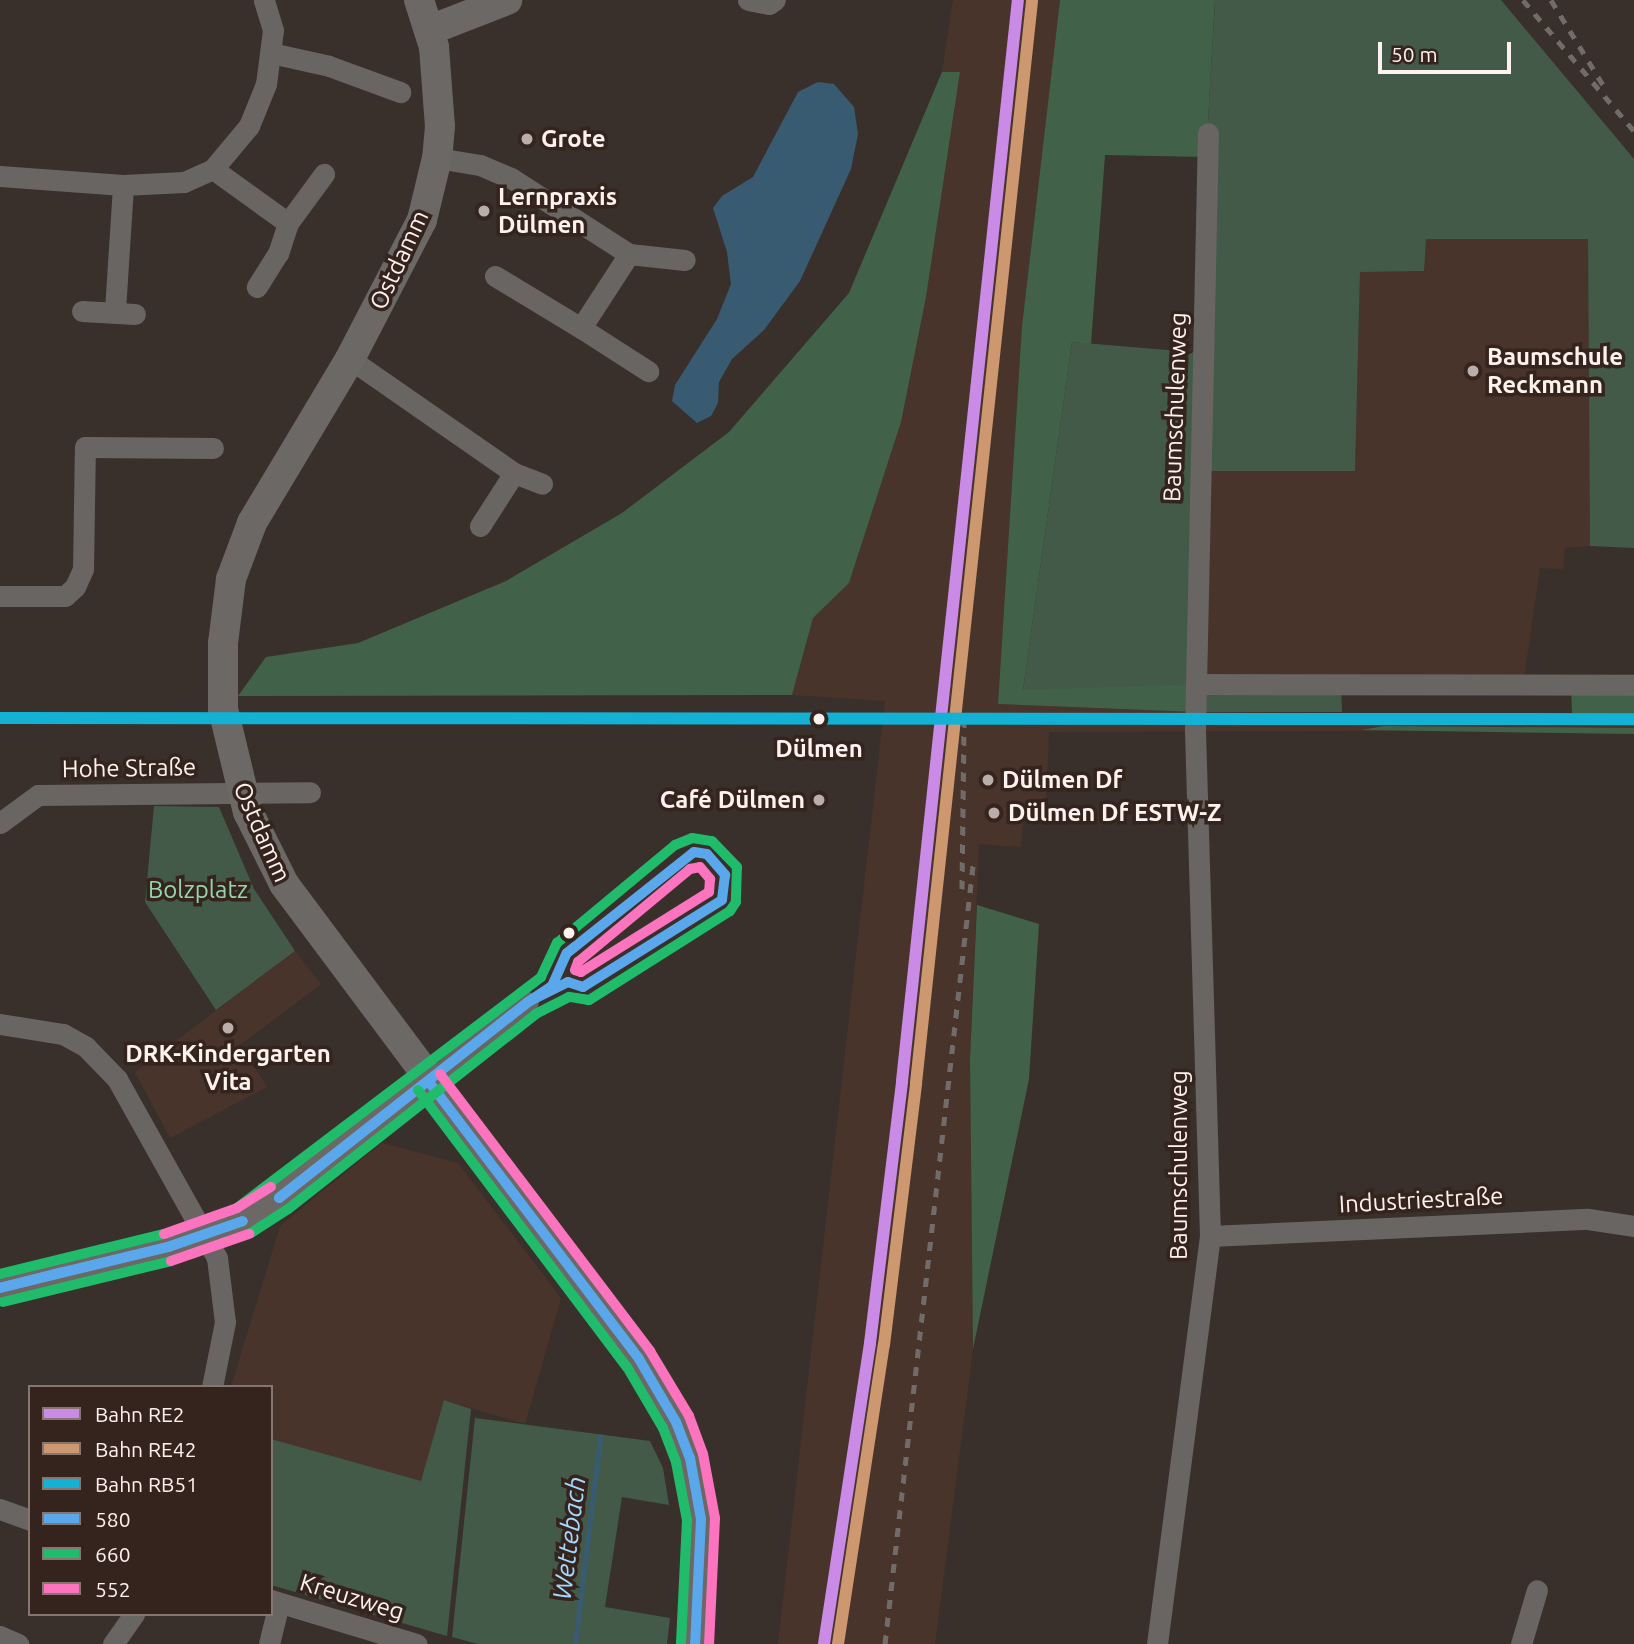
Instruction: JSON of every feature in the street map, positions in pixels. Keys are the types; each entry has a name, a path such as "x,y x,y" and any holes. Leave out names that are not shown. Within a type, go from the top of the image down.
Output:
{"street":[{"path":"0,176 123,185 184,182 213,169 249,126 266,84 273,30 264,0"},
{"name":"Ostdamm","path":"419,0 430,30 440,126 437,158 422,219 350,359 266,492 235,568 223,643 223,709 237,780 279,875 314,930 639,1359 676,1422 690,1458 700,1510 701,1581 695,1644"},
{"path":"430,30 507,0"},
{"path":"748,0 769,4 775,0"},
{"path":"271,53 329,66 400,92"},
{"name":"Baumschulenweg","path":"1157,1644 1210,1236 1196,684 1208,133"},
{"path":"437,158 480,165 511,178 629,254 685,260"},
{"path":"213,169 288,223"},
{"path":"257,287 278,253 288,223 324,174"},
{"path":"82,310 125,312 123,185"},
{"path":"581,328 629,254"},
{"path":"495,276 648,371"},
{"path":"350,359 514,473 542,484"},
{"path":"0,596 65,596 75,587 83,569 85,447 213,448"},
{"path":"480,526 514,473"},
{"path":"1196,684 1634,685"},
{"name":"Hohe Straße","path":"0,823 38,795 310,792"},
{"path":"0,1288 204,1236 279,1198 528,1002"},
{"path":"0,1024 63,1034 86,1047 109,1071 204,1236 220,1270 225,1322 212,1385"},
{"name":"Industriestraße","path":"1210,1236 1588,1219 1634,1226"},
{"path":"0,1509 28,1519"},
{"path":"1521,1644 1537,1590"},
{"path":"269,1644 275,1602"},
{"name":"Kreuzweg","path":"275,1602 417,1644"},
{"path":"113,1644 133,1616"},
{"path":"0,1636 18,1644"}],"shaded area":[{"path":"953,0 1060,0 1022,326 998,704 1195,712 1634,715 1634,730 1049,732 1046,801 1025,801 1021,847 979,844 970,1059 973,1349 935,1644 778,1644 885,701 792,695 813,618 849,583 901,422 926,297 960,73 942,72"},
{"name":"Baumschule Reckmann","path":"1426,239 1588,239 1590,546 1565,548 1563,569 1540,568 1523,684 1196,684 1200,471 1355,470 1360,272 1423,271"},
{"name":"DRK-Kindergarten Vita","path":"295,951 321,984 240,1045 267,1087 170,1138 135,1072"},
{"path":"382,1143 458,1163 561,1298 525,1424 444,1400 421,1482 273,1440 273,1385 232,1385 280,1226"}],"green space":[{"path":"1060,0 1215,0 1206,157 1105,155 1091,344 1072,342 1023,690 1196,684 1195,712 998,704 1022,326"},
{"path":"1215,0 1501,0 1634,159 1634,548 1590,546 1588,239 1426,239 1424,271 1360,272 1355,471 1201,471 1196,683 1341,685 1342,712 1195,712 1023,690 1072,342 1203,353 1206,157"},
{"path":"942,72 960,72 926,297 901,422 849,583 813,618 792,695 238,696 266,657 358,643 506,581 622,513 729,432 849,293"},
{"path":"1571,684 1634,685 1634,715 1572,715"},
{"path":"1384,726 1634,728 1634,734 1361,730"},
{"name":"Bolzplatz","path":"154,806 219,807 254,889 295,951 216,1010 145,902"},
{"path":"977,905 1039,924 1029,1079 973,1349 970,1059"},
{"path":"444,1400 471,1409 447,1636 273,1586 273,1440 421,1481"},
{"path":"475,1418 650,1441 663,1468 669,1505 622,1497 605,1607 670,1618 667,1644 478,1644 452,1637"}],"water":[{"path":"818,82 834,84 854,107 858,134 851,169 800,281 764,330 732,359 719,382 718,403 711,416 697,423 672,401 675,385 717,319 731,284 727,252 713,208 722,196 753,177 798,92"}],"waterway":[{"name":"Wettebach","path":"575,1644 600,1437"}],"railway":[{"path":"1016,127 1030,0"},
{"path":"1523,0 1634,131"},
{"path":"1551,0 1603,85"},
{"path":"962,889 964,723"},
{"path":"885,1644 973,865"}],"rail line":[{"name":"RE2","path":"824,1644 870,1343 902,1081 1018,0"},
{"name":"RE42","path":"838,1644 884,1345 916,1083 1032,1"},
{"name":"RB51","path":"0,718 1634,719"}],"transit line":[{"name":"660","path":"237,1208 541,977 557,943 675,845 692,838 712,841 737,867 736,902 730,911 589,1000 569,997 536,1014 288,1209 251,1233"},
{"name":"580","path":"694,852 707,854 725,875 722,900 583,987 568,982 528,1002 552,986 567,953 694,852"},
{"name":"552","path":"700,867 710,879 709,892 581,972 575,970 578,962 690,869 700,867"},
{"name":"580","path":"279,1198 528,1002"},
{"name":"580","path":"279,1198 528,1002"},
{"name":"552","path":"440,1074 650,1351 689,1416 703,1454 715,1518 709,1644"},
{"name":"580","path":"429,1082 639,1359 676,1422 690,1458 701,1519 695,1644"},
{"name":"660","path":"418,1090 627,1367 663,1428 676,1462 687,1520 681,1643"},
{"name":"552","path":"164,1234 237,1208 271,1187"},
{"name":"580","path":"168,1247 243,1221"},
{"name":"580","path":"168,1247 243,1221"},
{"name":"660","path":"0,1274 164,1234"},
{"name":"552","path":"171,1261 249,1234"},
{"name":"580","path":"168,1247 0,1288 63,1272 168,1247"},
{"name":"660","path":"3,1302 171,1261"}],"place":[{"name":"Grote","path":"527,139"},
{"name":"Lernpraxis Dülmen","path":"484,211"},
{"name":"Baumschule Reckmann","path":"1473,371"},
{"name":"Dülmen","path":"819,719"},
{"name":"Dülmen Df","path":"988,780"},
{"name":"Café Dülmen","path":"819,800"},
{"name":"Dülmen Df ESTW-Z","path":"994,813"},
{"name":"DRK-Kindergarten Vita","path":"228,1028"}]}
